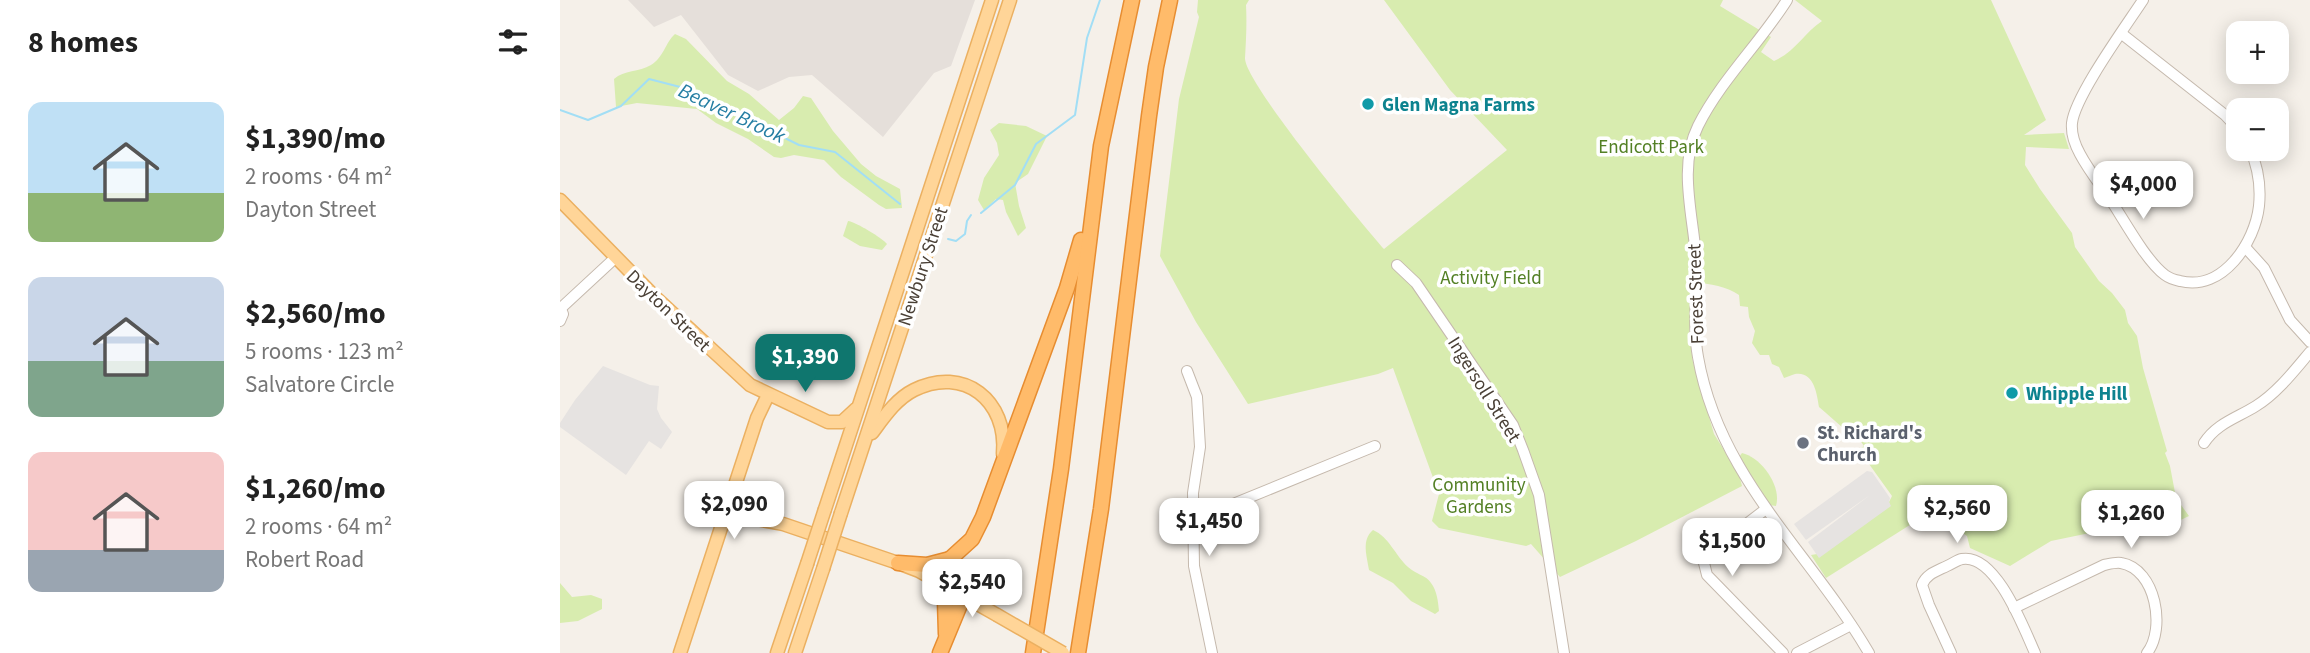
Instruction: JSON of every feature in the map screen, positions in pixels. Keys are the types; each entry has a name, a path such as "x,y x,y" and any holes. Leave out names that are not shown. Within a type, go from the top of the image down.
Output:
{"highway":[{"path":"1033,653 1059,481 1108,109 1132,0"},
{"path":"1078,653 1101,509 1153,91 1170,0"},
{"path":"946,634 945,601 937,581 950,559 974,536 1067,288 1097,182"},
{"path":"898,563 927,565 950,559"},
{"path":"940,653 964,595"}],"main road":[{"name":"Newbury Street","path":"778,653 992,0"},
{"name":"Newbury Street","path":"798,649 1010,0"},
{"name":"Dayton Street","path":"560,200 615,258 733,372 764,393 828,422"},
{"path":"864,445 885,415 908,394 926,386 950,383 982,394 997,412 1003,431 1001,464"},
{"path":"680,653 738,473 760,415 764,393"},
{"path":"760,415 773,407 789,406"},
{"path":"828,422 842,422 858,407"},
{"path":"828,422 838,435 843,455"},
{"path":"738,473 740,491 753,514"},
{"path":"728,506 735,513 753,514 898,563 964,595 1063,653"},
{"path":"716,541 730,527 753,514"}],"street":[{"path":"986,0 986,17"},
{"name":"Forest Street","path":"1787,0 1698,126 1690,152 1688,173 1696,269 1694,334 1702,380 1718,428 1742,474 1869,653"},
{"path":"2143,0 2079,102 2072,132 2080,154 2140,244 2165,275 2183,282 2203,281 2222,272 2245,247 2259,207 2258,172 2254,161"},
{"path":"2122,34 2226,116"},
{"path":"2245,247 2264,268 2290,320 2310,342"},
{"path":"560,321 563,316 561,308 615,258"},
{"name":"Ingersoll Street","path":"1397,265 1416,283 1513,425 1539,495 1564,653"},
{"path":"2204,443 2220,425 2257,405 2275,391 2310,352"},
{"path":"1187,371 1197,397 1200,447 1193,493 1194,566 1212,653"},
{"path":"1194,520 1375,446"},
{"path":"1766,509 1710,552 1704,563 1707,575 1783,653"},
{"path":"1194,533 1211,514"},
{"path":"1951,653 1923,590 1924,581 1927,576 1957,561 1971,559 1980,563 1996,578 2014,608 2035,653"},
{"path":"2014,608 2104,565 2120,562 2141,573 2151,592 2157,625 2156,637 2147,653"},
{"path":"1797,653 1851,625"}],"shaded area":[{"path":"628,0 975,0 951,66 934,73 883,137 812,75 789,77 758,91 728,75 681,15 654,27"},
{"path":"603,366 659,386 657,409 672,432 661,449 649,441 626,475 560,427 575,400"},
{"path":"1867,471 1872,472 1890,498 1891,506 1819,558 1808,542 1870,495 1806,540 1794,524"}],"green space":[{"name":"Endicott Park","path":"1198,0 1249,0 1246,5 1245,58 1250,72 1306,153 1384,249 1507,150 1450,90 1384,0 1723,0 1720,6 1771,37 1761,52 1774,61 1788,53 1822,21 1795,0 1991,0 2046,120 2024,135 2064,133 2069,149 2026,147 2025,165 2072,233 2075,247 2099,281 2125,310 2128,323 2137,336 2143,368 2167,451 2165,453 2176,498 2189,516 2164,528 2138,523 2051,541 2010,566 1970,548 1967,536 1944,520 1936,518 1923,524 1913,523 1826,578 1811,555 1817,554 1819,557 1890,506 1892,496 1864,457 1866,455 1861,448 1864,446 1861,442 1819,407 1816,390 1810,380 1801,374 1784,378 1779,367 1772,364 1769,355 1760,355 1752,343 1755,331 1748,307 1740,306 1739,295 1718,286 1695,283 1689,334 1693,362 1714,434 1739,474 1742,486 1560,577 1531,544 1526,546 1439,528 1432,521 1439,494 1393,368 1378,374 1248,404 1196,322 1160,256 1179,99 1199,17"},
{"path":"675,34 686,39 727,81 749,94 779,120 794,108 803,96 811,98 833,131 861,164 900,189 902,208 886,209 879,205 841,177 824,160 794,155 774,157 697,109 637,103 616,107 614,79 651,65"},
{"path":"999,123 1026,126 1047,136 1028,174 1015,183 1026,228 1018,236 1003,200 996,199 984,210 978,200 984,178 999,155 997,143 990,130"},
{"path":"848,221 887,244 882,250 860,246 843,236"},
{"path":"1742,453 1763,466 1773,481 1776,506 1769,505 1739,457"},
{"path":"1373,530 1383,537 1408,567 1429,580 1436,593 1439,611 1435,614 1411,601 1393,583 1369,570 1366,543"},
{"path":"560,583 572,597 591,595 602,599 602,609 578,621 560,623"}],"waterway":[{"name":"Beaver Brook","path":"981,213 1015,185 1036,144 1075,115 1087,38 1100,0"},
{"name":"Beaver Brook","path":"560,110 588,120 621,106 649,79 684,88 799,145 835,152 900,204"},
{"name":"Beaver Brook","path":"948,239 956,241 965,234 971,215"}],"place":[{"name":"Glen Magna Farms","path":"1368,104"},
{"name":"Whipple Hill","path":"2012,393"},
{"name":"St. Richard's Church","path":"1803,443"}],"park label":[{"name":"Activity Field","path":"1491,277"},
{"name":"Community Gardens","path":"1479,495"}]}
